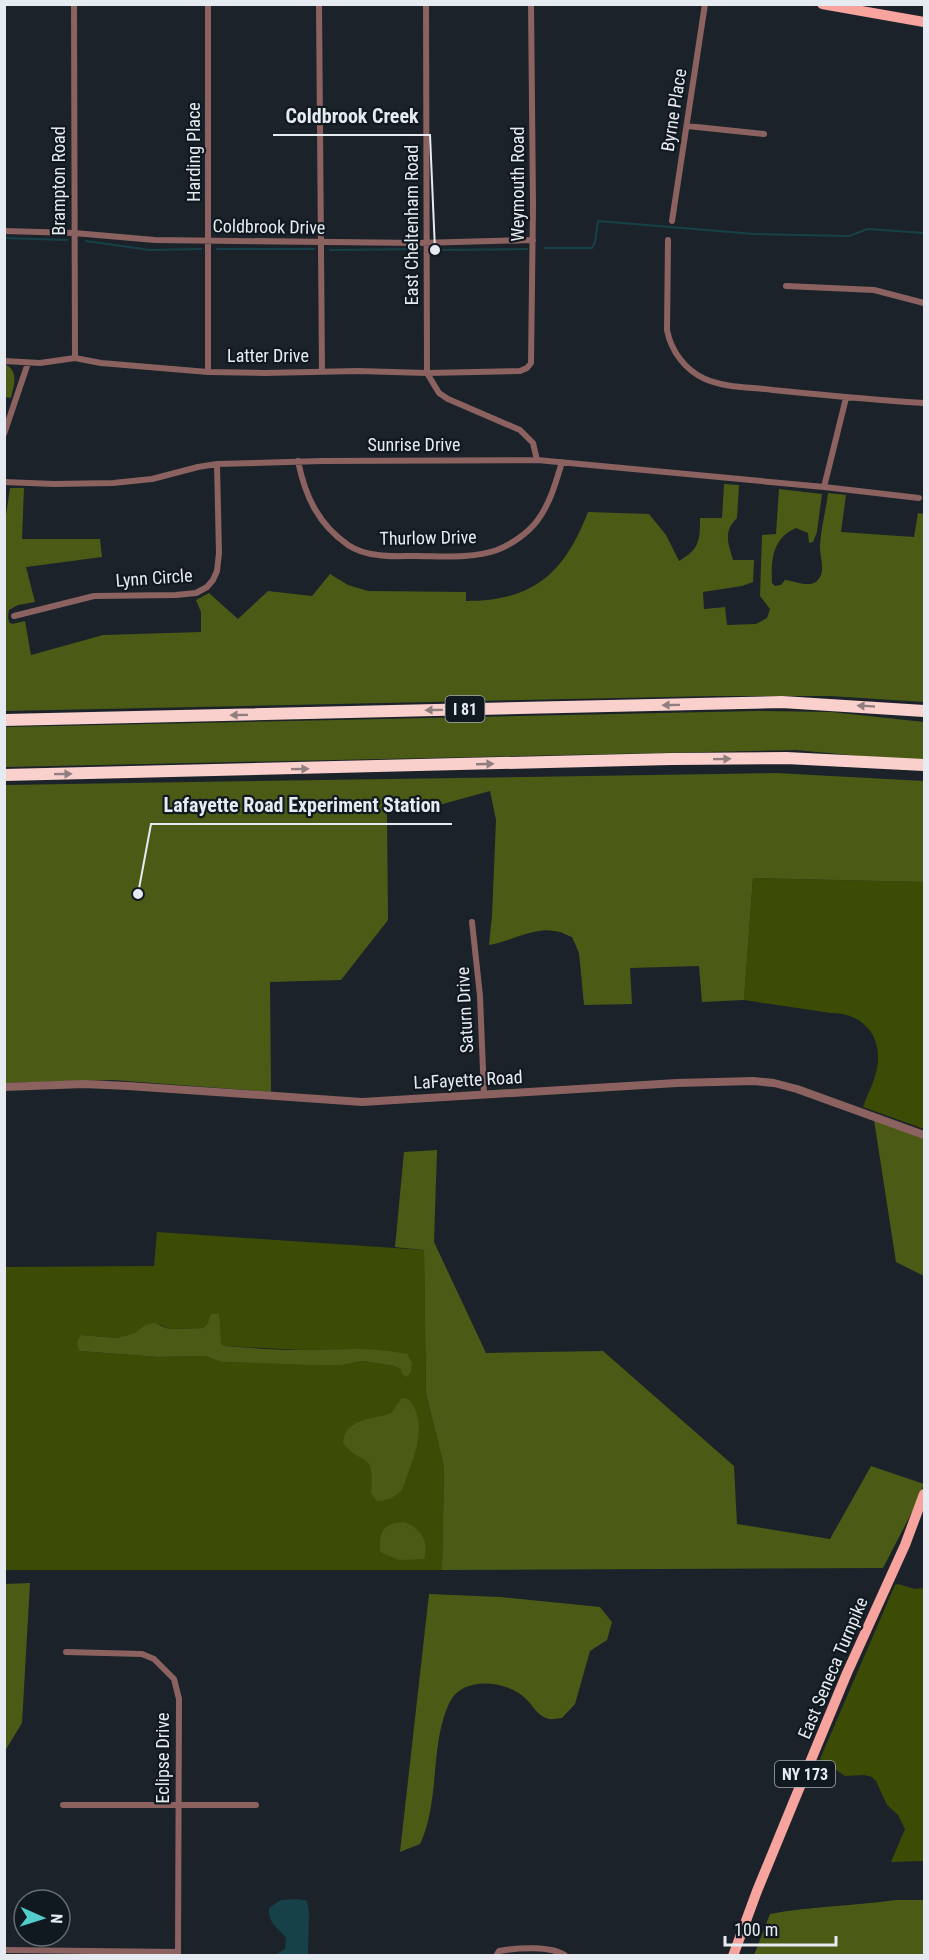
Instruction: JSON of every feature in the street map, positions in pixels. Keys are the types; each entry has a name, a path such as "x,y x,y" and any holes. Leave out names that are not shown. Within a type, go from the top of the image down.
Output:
{"highway":[{"name":"I 81","path":"4,720 782,702 924,711"},
{"path":"4,775 786,758 924,765"}],"main road":[{"path":"822,4 924,22"},
{"name":"East Seneca Turnpike","path":"733,1956 764,1874 924,1494"}],"street":[{"name":"Brampton Road","path":"74,4 75,357"},
{"name":"Harding Place","path":"208,4 208,372"},
{"path":"319,4 322,371"},
{"name":"East Cheltenham Road","path":"426,4 427,373"},
{"name":"Weymouth Road","path":"531,4 533,240 531,363"},
{"name":"Byrne Place","path":"672,221 705,4"},
{"path":"687,126 764,134"},
{"name":"Coldbrook Drive","path":"4,231 209,241 426,243 533,240"},
{"path":"668,240 666,298 669,343 682,362 705,378 728,385 924,404"},
{"path":"786,286 874,290 924,303"},
{"name":"Latter Drive","path":"4,361 28,363 75,357 101,363 208,372 264,373 520,371 527,369 531,363"},
{"path":"4,434 28,363"},
{"path":"427,373 438,393 520,429 533,443 537,460"},
{"path":"824,487 846,398"},
{"name":"Sunrise Drive","path":"4,482 113,483 152,479 217,464 298,461 537,460 919,498"},
{"name":"Thurlow Drive","path":"298,461 303,483 317,516 328,529 349,546 366,553 379,555 423,556 482,554 498,550 519,538 537,522 543,512 554,489 562,462"},
{"name":"Lynn Circle","path":"14,616 94,596 176,595 196,593 207,587 217,571 219,553 217,464"},
{"name":"Saturn Drive","path":"472,922 480,996 484,1095"},
{"name":"LaFayette Road","path":"4,1087 84,1084 362,1102 717,1081 774,1083 797,1089 924,1135"},
{"name":"Eclipse Drive","path":"66,1652 142,1654 154,1659 174,1679 179,1699 178,1954"},
{"path":"63,1805 256,1805"},
{"path":"496,1956 499,1951 514,1948 560,1951 566,1956"},
{"path":"4,1950 178,1954"}],"green space":[{"path":"5,364 14,374 11,398 5,397"},
{"path":"724,484 739,485 737,518 728,533 733,560 754,560 753,582 703,592 704,609 725,607 727,625 756,624 767,618 770,609 760,596 762,535 776,534 779,489 822,494 817,532 813,542 809,543 808,533 796,528 788,532 778,544 772,567 772,583 775,586 781,585 785,580 810,584 820,577 822,568 820,549 828,493 846,495 841,532 914,537 918,513 924,514 924,702 830,696 714,696 5,711 4,529 10,488 24,488 22,539 100,539 102,557 26,567 35,602 18,605 9,610 8,617 12,624 25,621 31,655 103,635 201,632 201,612 196,600 209,593 238,619 268,591 312,596 330,574 348,585 368,591 466,592 466,601 510,596 543,580 557,567 579,534 588,512 649,514 666,535 679,561 695,548 700,532 700,518 722,518"},
{"path":"757,711 831,712 924,722 924,762 796,750 5,767 4,727"},
{"path":"776,773 924,781 924,882 753,878 744,1000 702,1002 699,966 630,968 632,1004 584,1005 579,953 572,937 546,930 489,945 496,820 490,791 432,807 387,813 388,920 341,980 270,982 271,1092 113,1080 5,1083 4,785"},
{"path":"753,878 924,882 924,1129 863,1107 875,1078 878,1056 874,1037 861,1022 842,1014 744,1000"},
{"path":"874,1120 924,1139 924,1276 896,1262"},
{"path":"437,1150 434,1242 486,1353 603,1351 734,1466 737,1524 830,1539 871,1466 924,1484 883,1568 442,1570 444,1467 426,1393 424,1250 395,1247 404,1152"},
{"path":"157,1232 424,1250 426,1393 444,1467 442,1570 5,1570 4,1267 154,1266","holes":["208,1323 220,1338 221,1344 225,1346 398,1352 401,1369 363,1361 342,1365 221,1362 205,1356 158,1357 79,1351 81,1335 117,1338 136,1333 145,1325 161,1325 169,1329 203,1328"]},
{"path":"211,1314 219,1314 221,1344 225,1346 281,1350 367,1349 394,1352 407,1354 412,1363 411,1372 407,1377 402,1374 401,1369 394,1366 363,1361 342,1365 221,1362 205,1356 158,1357 79,1351 77,1342 81,1335 117,1338 135,1333 145,1325 154,1323 169,1329 203,1328 208,1323"},
{"path":"402,1398 408,1399 418,1416 417,1447 401,1491 392,1498 377,1501 371,1493 372,1479 369,1464 343,1443 349,1428 361,1421 391,1413"},
{"path":"404,1522 419,1531 425,1541 424,1559 399,1560 380,1552 383,1530 391,1525"},
{"path":"30,1583 22,1723 5,1751 5,1584"},
{"path":"895,1585 915,1589 924,1588 924,1861 891,1862 905,1829 898,1815 887,1805 876,1781 864,1775 845,1776 820,1759"},
{"path":"429,1594 500,1597 600,1607 612,1622 607,1640 590,1651 575,1704 562,1718 545,1718 517,1692 497,1685 476,1684 457,1692 444,1716 437,1752 431,1809 420,1844 400,1852"},
{"path":"896,1900 924,1900 924,1955 754,1955 770,1914"}],"water":[{"path":"281,1900 307,1901 309,1912 308,1955 275,1955 285,1949 286,1938 272,1922 269,1908"}],"waterway":[{"path":"545,248 592,248 598,221 754,234 849,236 868,229 924,233"},
{"path":"4,238 67,240"},
{"path":"86,241 150,250 201,249"},
{"path":"217,249 314,249"},
{"path":"330,250 420,249"},
{"path":"435,250 527,249"}],"place":[{"name":"Coldbrook Creek","path":"435,250"},
{"name":"Lafayette Road Experiment Station","path":"138,894"}]}
